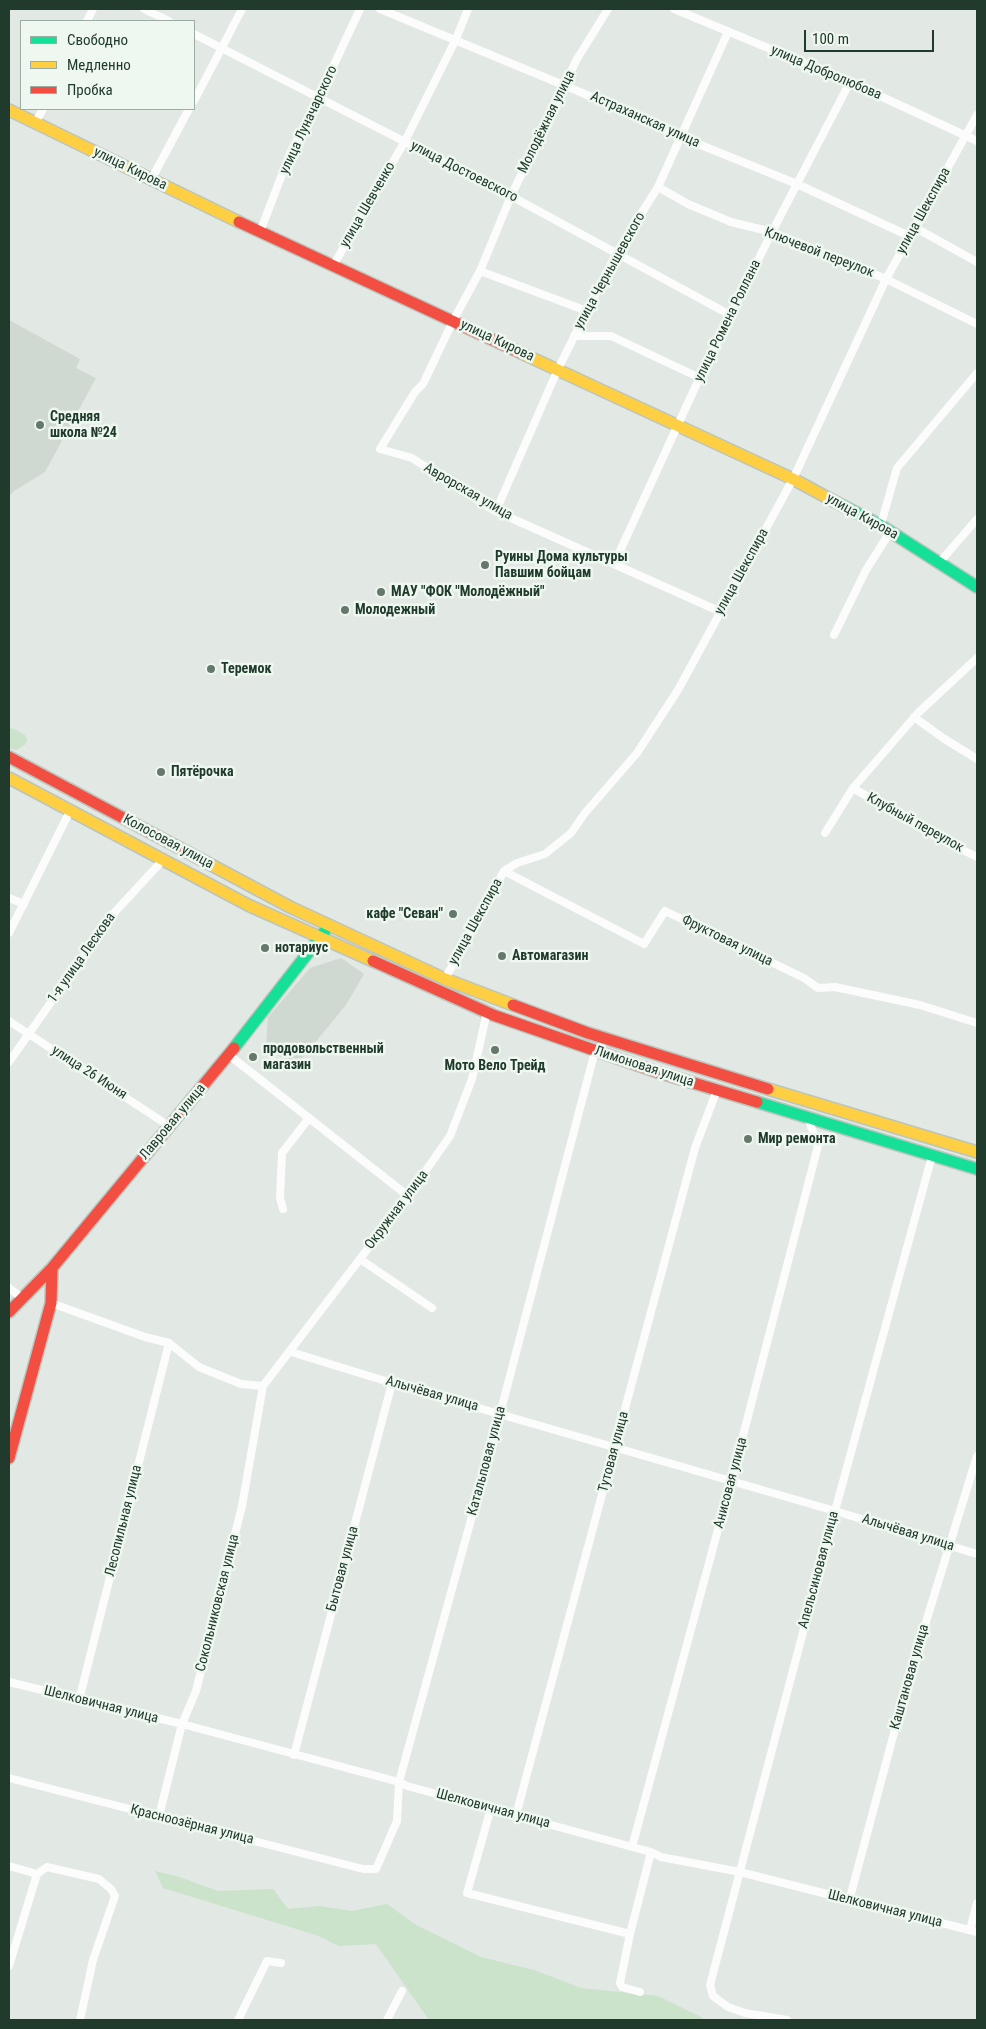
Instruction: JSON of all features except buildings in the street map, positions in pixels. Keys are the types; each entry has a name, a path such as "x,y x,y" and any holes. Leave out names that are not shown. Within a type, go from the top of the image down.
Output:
{"main road":[{"name":"улица Кирова","path":"9,110 260,232 793,479 880,525 977,587"},
{"name":"Колосовая улица","path":"9,757 327,925"},
{"name":"Колосовая улица","path":"9,778 248,906 320,939"},
{"name":"Лавровая улица","path":"9,1312 52,1268 229,1055 320,939 327,925"},
{"name":"Лимоновая улица","path":"327,925 445,979 588,1033 661,1057 977,1152"},
{"name":"Лимоновая улица","path":"320,939 487,1012 595,1051 977,1169"},
{"path":"9,1458 51,1302 52,1268"}],"street":[{"path":"144,9 167,20"},
{"path":"195,99 242,9"},
{"name":"улица Луначарского","path":"260,232 291,152 360,9"},
{"name":"Астраханская улица","path":"380,9 456,39 681,137 796,184 909,236"},
{"name":"улица Шевченко","path":"333,266 406,141 456,39 468,9"},
{"name":"Молодёжная улица","path":"380,449 415,392 423,384 453,321 480,271 511,196 577,59 608,9"},
{"name":"улица Добролюбова","path":"674,9 850,82 977,141"},
{"name":"улица Чернышевского","path":"493,510 499,504 574,336 617,252 658,187 728,32"},
{"name":"улица Достоевского","path":"195,34 511,196 732,316"},
{"name":"улица Ромена Роллана","path":"614,564 700,378 796,184 850,82"},
{"path":"35,123 42,110"},
{"path":"151,180 189,110"},
{"name":"улица Шекспира","path":"445,979 504,871 517,863 546,854 571,833 585,813 638,753 678,690 793,479 886,279 977,114"},
{"name":"Ключевой переулок","path":"658,187 688,204 731,222 772,232 886,279 977,324"},
{"path":"914,227 977,262"},
{"path":"480,271 587,311"},
{"path":"574,336 611,336 700,378"},
{"path":"880,525 884,517 896,468 977,372"},
{"name":"Аврорская улица","path":"380,449 412,458 493,510 720,612"},
{"path":"939,563 977,519"},
{"path":"834,635 866,570 890,532"},
{"path":"825,833 853,788 914,717 977,658"},
{"path":"914,717 977,759"},
{"name":"Клубный переулок","path":"853,788 940,839 977,857"},
{"path":"9,933 47,852 70,811"},
{"name":"1-я улица Лескова","path":"9,1062 113,914 163,860"},
{"name":"Фруктовая улица","path":"504,871 644,944 665,911 804,978 818,988 835,987 920,1004 977,1023"},
{"path":"9,898 24,904"},
{"name":"Окружная улица","path":"263,1386 291,1352 408,1196 450,1136 472,1079 487,1012"},
{"name":"улица 26 Июня","path":"9,1021 169,1126"},
{"name":"Катальповая улица","path":"376,1869 397,1821 399,1782 500,1414 595,1051"},
{"path":"229,1055 408,1196"},
{"name":"Тутовая улица","path":"516,1815 695,1148 717,1090"},
{"path":"283,1208 280,1198 282,1153 309,1118"},
{"name":"Анисовая улица","path":"632,1847 731,1482 818,1146 808,1118"},
{"name":"Апельсиновая улица","path":"787,2020 745,2013 728,2007 713,1996 710,1985 835,1511 932,1156"},
{"path":"360,1259 432,1308"},
{"path":"9,1288 22,1298"},
{"path":"51,1302 146,1337 169,1343 199,1367 241,1384 263,1386"},
{"name":"Лесопильная улица","path":"79,1700 169,1343"},
{"name":"Алычёвая улица","path":"291,1352 977,1554"},
{"name":"Бытовая улица","path":"294,1755 392,1383"},
{"name":"Сокольниковская улица","path":"159,1816 182,1724 196,1691 242,1506 263,1386"},
{"name":"Каштановая улица","path":"849,1901 909,1677 977,1456"},
{"name":"Шелковичная улица","path":"9,1682 182,1724 399,1782 651,1852 661,1857 740,1872 974,1931"},
{"name":"Красноозёрная улица","path":"9,1778 363,1869 376,1869"},
{"path":"491,1808 468,1893 630,1934"},
{"path":"640,1992 622,1987 620,1983 630,1934 651,1852"},
{"path":"9,1866 37,1874"},
{"path":"9,1966 37,1874 46,1867 99,1879 111,1889 115,1896 93,1960 80,2020"},
{"path":"974,1931 977,1903"},
{"path":"238,2020 267,1961 282,1963"},
{"path":"387,2020 402,1991"}],"shaded area":[{"name":"Средняя школа №24","path":"9,320 80,359 76,368 96,378 45,472 14,491 9,497"},
{"path":"341,958 364,974 346,1005 294,1068 285,1072 282,1069 285,1060 266,1046 268,1017 310,968"}],"green space":[{"path":"12,728 25,735 27,740 26,744 16,750 9,748 9,730"},
{"path":"155,1871 179,1877 218,1891 273,1889 288,1909 319,1906 352,1911 387,1904 416,1925 481,1957 534,1970 581,1988 658,1996 704,2020 429,2020 376,1944 339,1946 316,1935 163,1888"}],"traffic: fast":[{"path":"828,498 880,525 977,587"},
{"path":"234,1048 325,931"},
{"path":"757,1102 977,1169"}],"traffic: slow":[{"path":"9,110 239,222"},
{"path":"521,353 793,479 828,498"},
{"path":"9,778 248,905 373,961"},
{"path":"187,852 290,907 445,979 513,1005"},
{"path":"768,1089 977,1152"}],"traffic: jam":[{"path":"239,222 521,353"},
{"path":"9,757 187,852"},
{"path":"373,961 493,1015 657,1072 757,1102"},
{"path":"513,1005 588,1033 768,1089"},
{"path":"9,1312 52,1268 234,1048"},
{"path":"9,1458 51,1303 52,1268"}],"place":[{"name":"Средняя школа №24","path":"40,425"},
{"name":"Руины Дома культуры Павшим бойцам","path":"485,565"},
{"name":"МАУ \"ФОК \"Молодёжный\"","path":"381,592"},
{"name":"Молодежный","path":"345,610"},
{"name":"Теремок","path":"211,669"},
{"name":"Пятёрочка","path":"161,772"},
{"name":"кафе \"Севан\"","path":"453,914"},
{"name":"нотариус","path":"265,948"},
{"name":"Автомагазин","path":"502,956"},
{"name":"Мото Вело Трейд","path":"495,1050"},
{"name":"продовольственный магазин","path":"253,1057"},
{"name":"Мир ремонта","path":"748,1139"}]}
